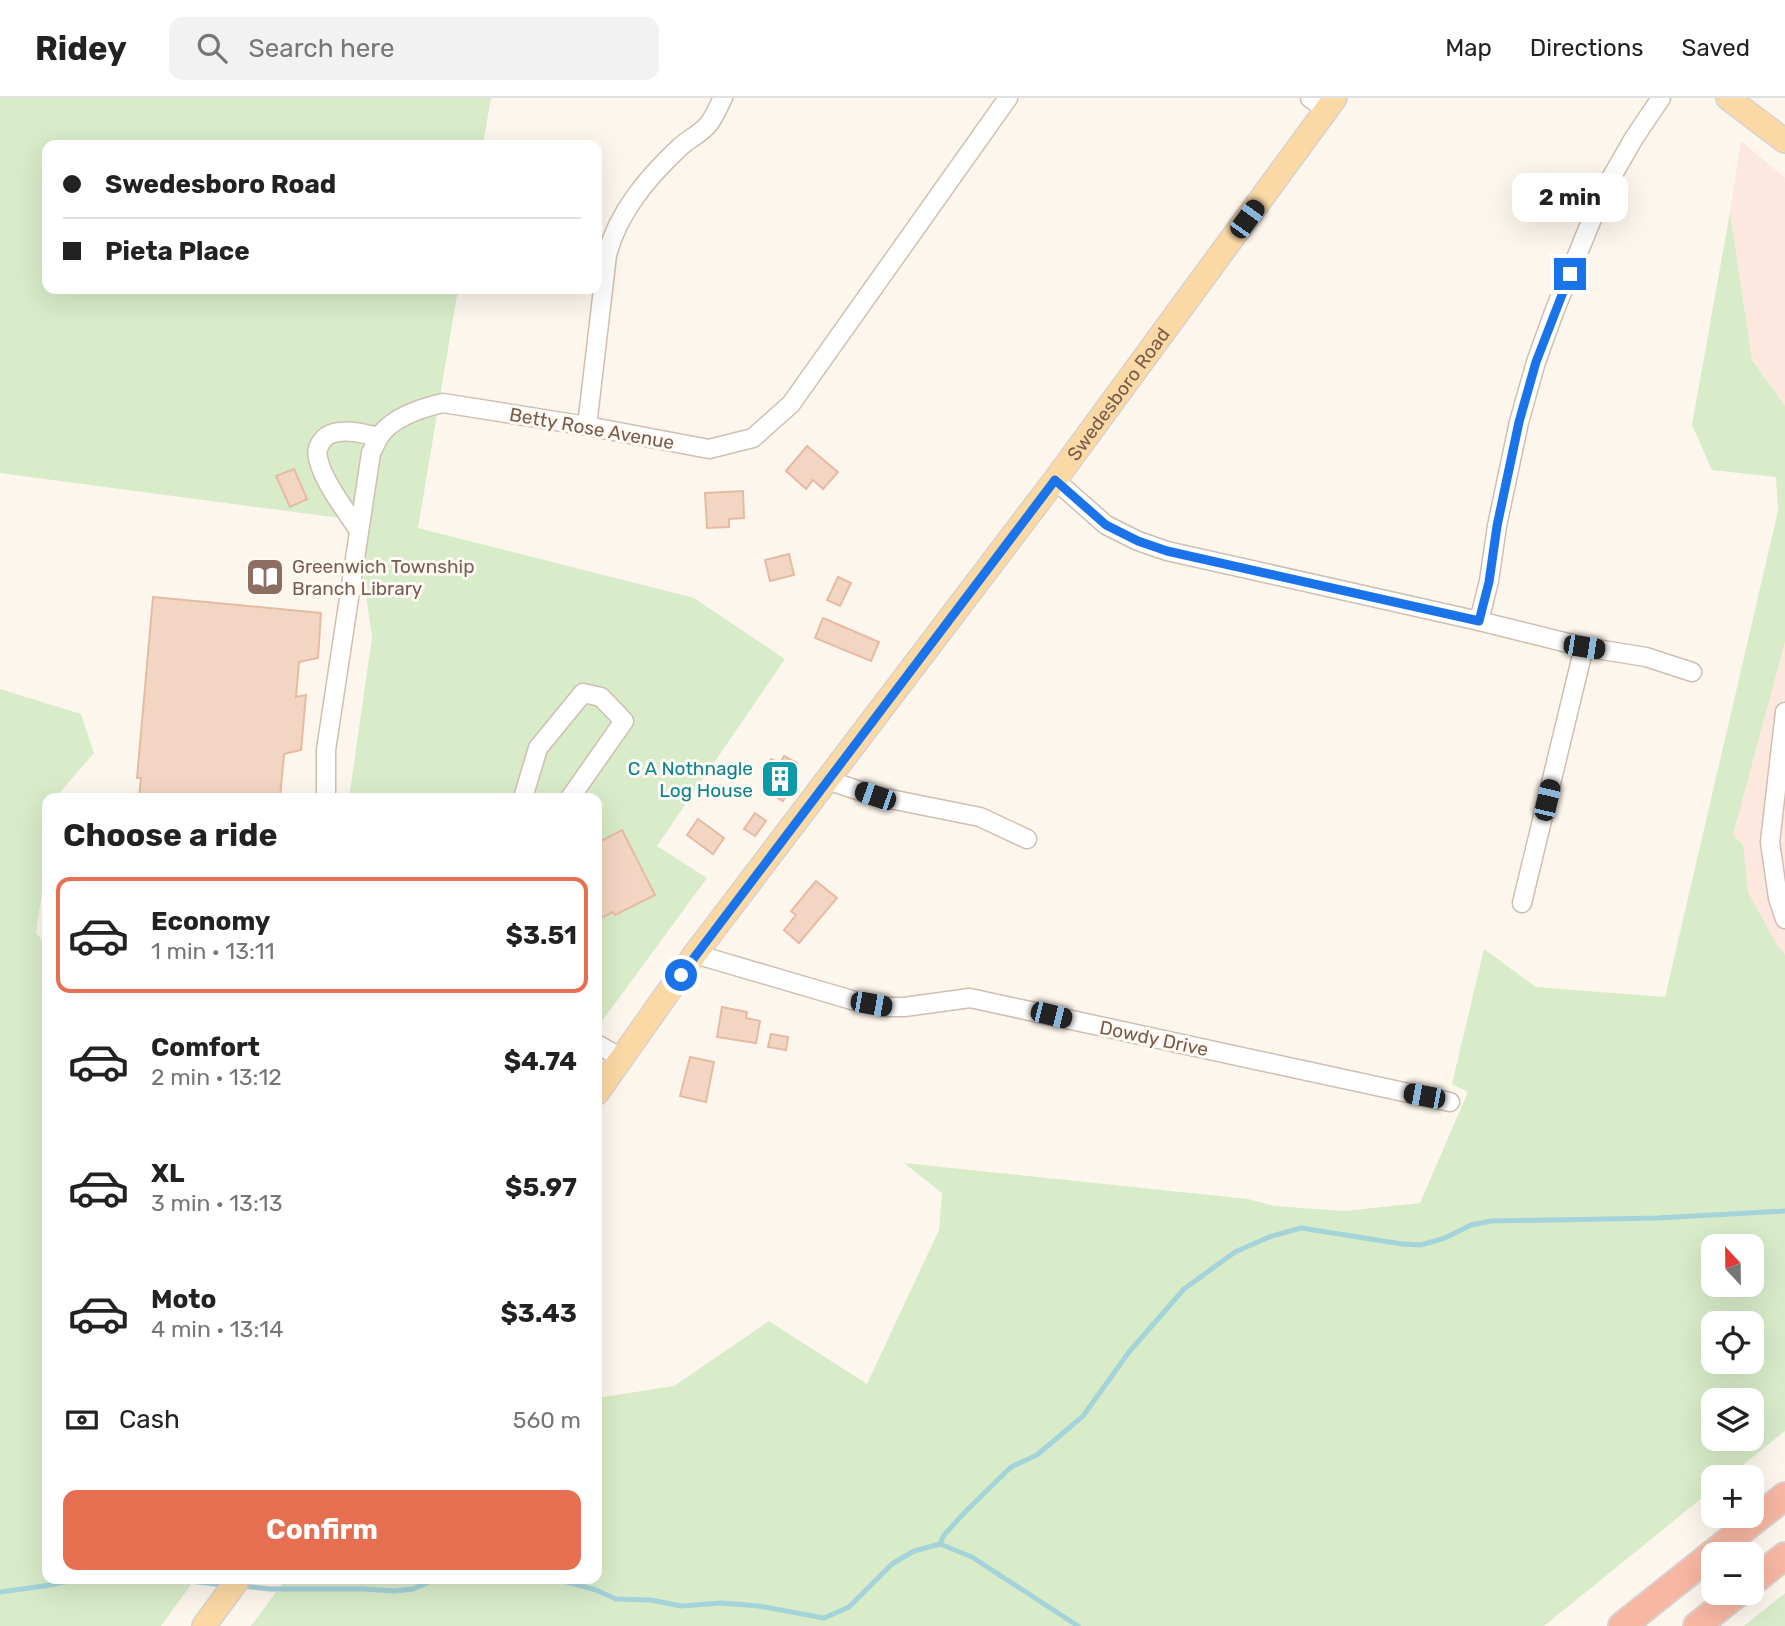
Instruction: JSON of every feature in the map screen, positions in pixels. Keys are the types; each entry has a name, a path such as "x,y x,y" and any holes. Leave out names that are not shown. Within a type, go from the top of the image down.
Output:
{"highway":[{"path":"1764,1501 1785,1483"},
{"path":"1621,1626 1785,1496"},
{"path":"1621,1626 1734,1528"},
{"path":"1764,1573 1785,1556"},
{"path":"1697,1626 1723,1605"}],"main road":[{"path":"1728,98 1785,141"},
{"name":"Swedesboro Road","path":"602,1086 695,954 1055,480 1324,102"},
{"path":"204,1626 234,1584"}],"street":[{"path":"587,426 611,238 636,196 657,170 707,126 723,98"},
{"name":"Betty Rose Avenue","path":"379,437 398,419 443,403 709,449 753,438 791,404 1008,98"},
{"path":"1479,621 1489,582 1497,526 1519,422 1536,362 1603,192 1661,98"},
{"path":"326,793 326,750 371,453 379,437 352,432 333,433 320,442 317,456 326,478 359,531"},
{"path":"1055,480 1106,525 1138,541 1167,551 1584,647 1646,657 1692,672"},
{"path":"1522,903 1584,647"},
{"path":"524,793 538,748 583,693 601,697 624,721 574,793"},
{"path":"1785,712 1770,842 1778,898 1785,919"},
{"path":"827,780 875,796 979,817 1027,839"},
{"name":"Dowdy Drive","path":"695,954 871,1004 904,1007 970,999 1450,1102"},
{"path":"602,1047 621,1058"}],"shaded area":[{"path":"1741,141 1785,178 1785,406 1752,360 1730,212"},
{"path":"1785,642 1785,1037 1733,835"}],"green space":[{"path":"0,98 491,98 484,140 42,140 42,294 457,294 418,528 694,598 785,659 657,846 707,878 602,1021 602,793 350,793 372,637 355,520 0,473"},
{"path":"1730,212 1752,360 1785,406 1785,642 1733,835 1743,845 1748,892 1785,955 1785,1431 1764,1448 1764,1388 1701,1388 1701,1451 1760,1451 1743,1465 1701,1465 1701,1499 1544,1626 251,1626 282,1584 602,1584 602,1397 674,1386 769,1321 867,1384 939,1230 942,1193 904,1163 1248,1199 1274,1206 1345,1211 1420,1203 1468,1092 1452,1084 1484,949 1536,987 1665,997 1778,511 1776,477 1712,470 1692,425"},
{"path":"0,689 81,714 94,753 59,793 42,793 42,890 36,933 42,940 42,1584 191,1584 161,1626 0,1626"},
{"path":"1785,1593 1785,1626 1744,1626"}],"building":[{"path":"807,446 838,472 823,489 813,480 806,489 786,471"},
{"path":"294,469 307,499 290,507 276,476"},
{"path":"743,491 744,518 729,519 729,527 707,528 705,493"},
{"path":"789,554 794,575 770,581 765,560"},
{"path":"838,577 851,583 840,606 827,600"},
{"path":"153,597 321,613 318,658 299,662 296,697 306,695 301,750 284,754 280,793 140,793 141,778 137,778"},
{"path":"823,618 879,642 871,661 815,638"},
{"name":"C A Nothnagle Log House","path":"784,756 797,763 791,772 797,776 783,801 765,790 767,785 763,782 767,775 764,772 771,759 780,763"},
{"path":"755,813 766,821 755,836 744,829"},
{"path":"698,819 724,838 713,854 687,835"},
{"path":"622,830 655,895 615,915 613,912 602,918 602,840"},
{"path":"816,881 837,898 799,943 784,930 796,915 791,911"},
{"path":"722,1007 747,1012 746,1018 760,1021 756,1043 717,1037"},
{"path":"771,1034 788,1037 786,1050 768,1047"},
{"path":"690,1057 714,1062 706,1102 680,1096"}],"waterway":[{"path":"940,1544 944,1535 967,1510 1011,1467 1037,1455 1083,1416 1129,1352 1184,1289 1235,1252 1269,1237 1301,1228 1421,1245 1445,1238 1471,1225 1491,1221 1658,1218 1785,1211"},
{"path":"574,1584 616,1599 651,1600 681,1606 721,1603 759,1606 824,1618 849,1607 892,1564 914,1551 940,1544 972,1557 1078,1626"},
{"path":"0,1592 55,1584"},
{"path":"215,1584 224,1585"},
{"path":"241,1586 394,1591 413,1589 424,1584"}],"place":[{"name":"Greenwich Township Branch Library","path":"265,577"},
{"name":"C A Nothnagle Log House","path":"780,779"}],"route":[{"path":"681,975 1055,480 1106,525 1138,541 1167,551 1479,621 1489,582 1497,526 1519,422 1536,362 1570,274"}]}
